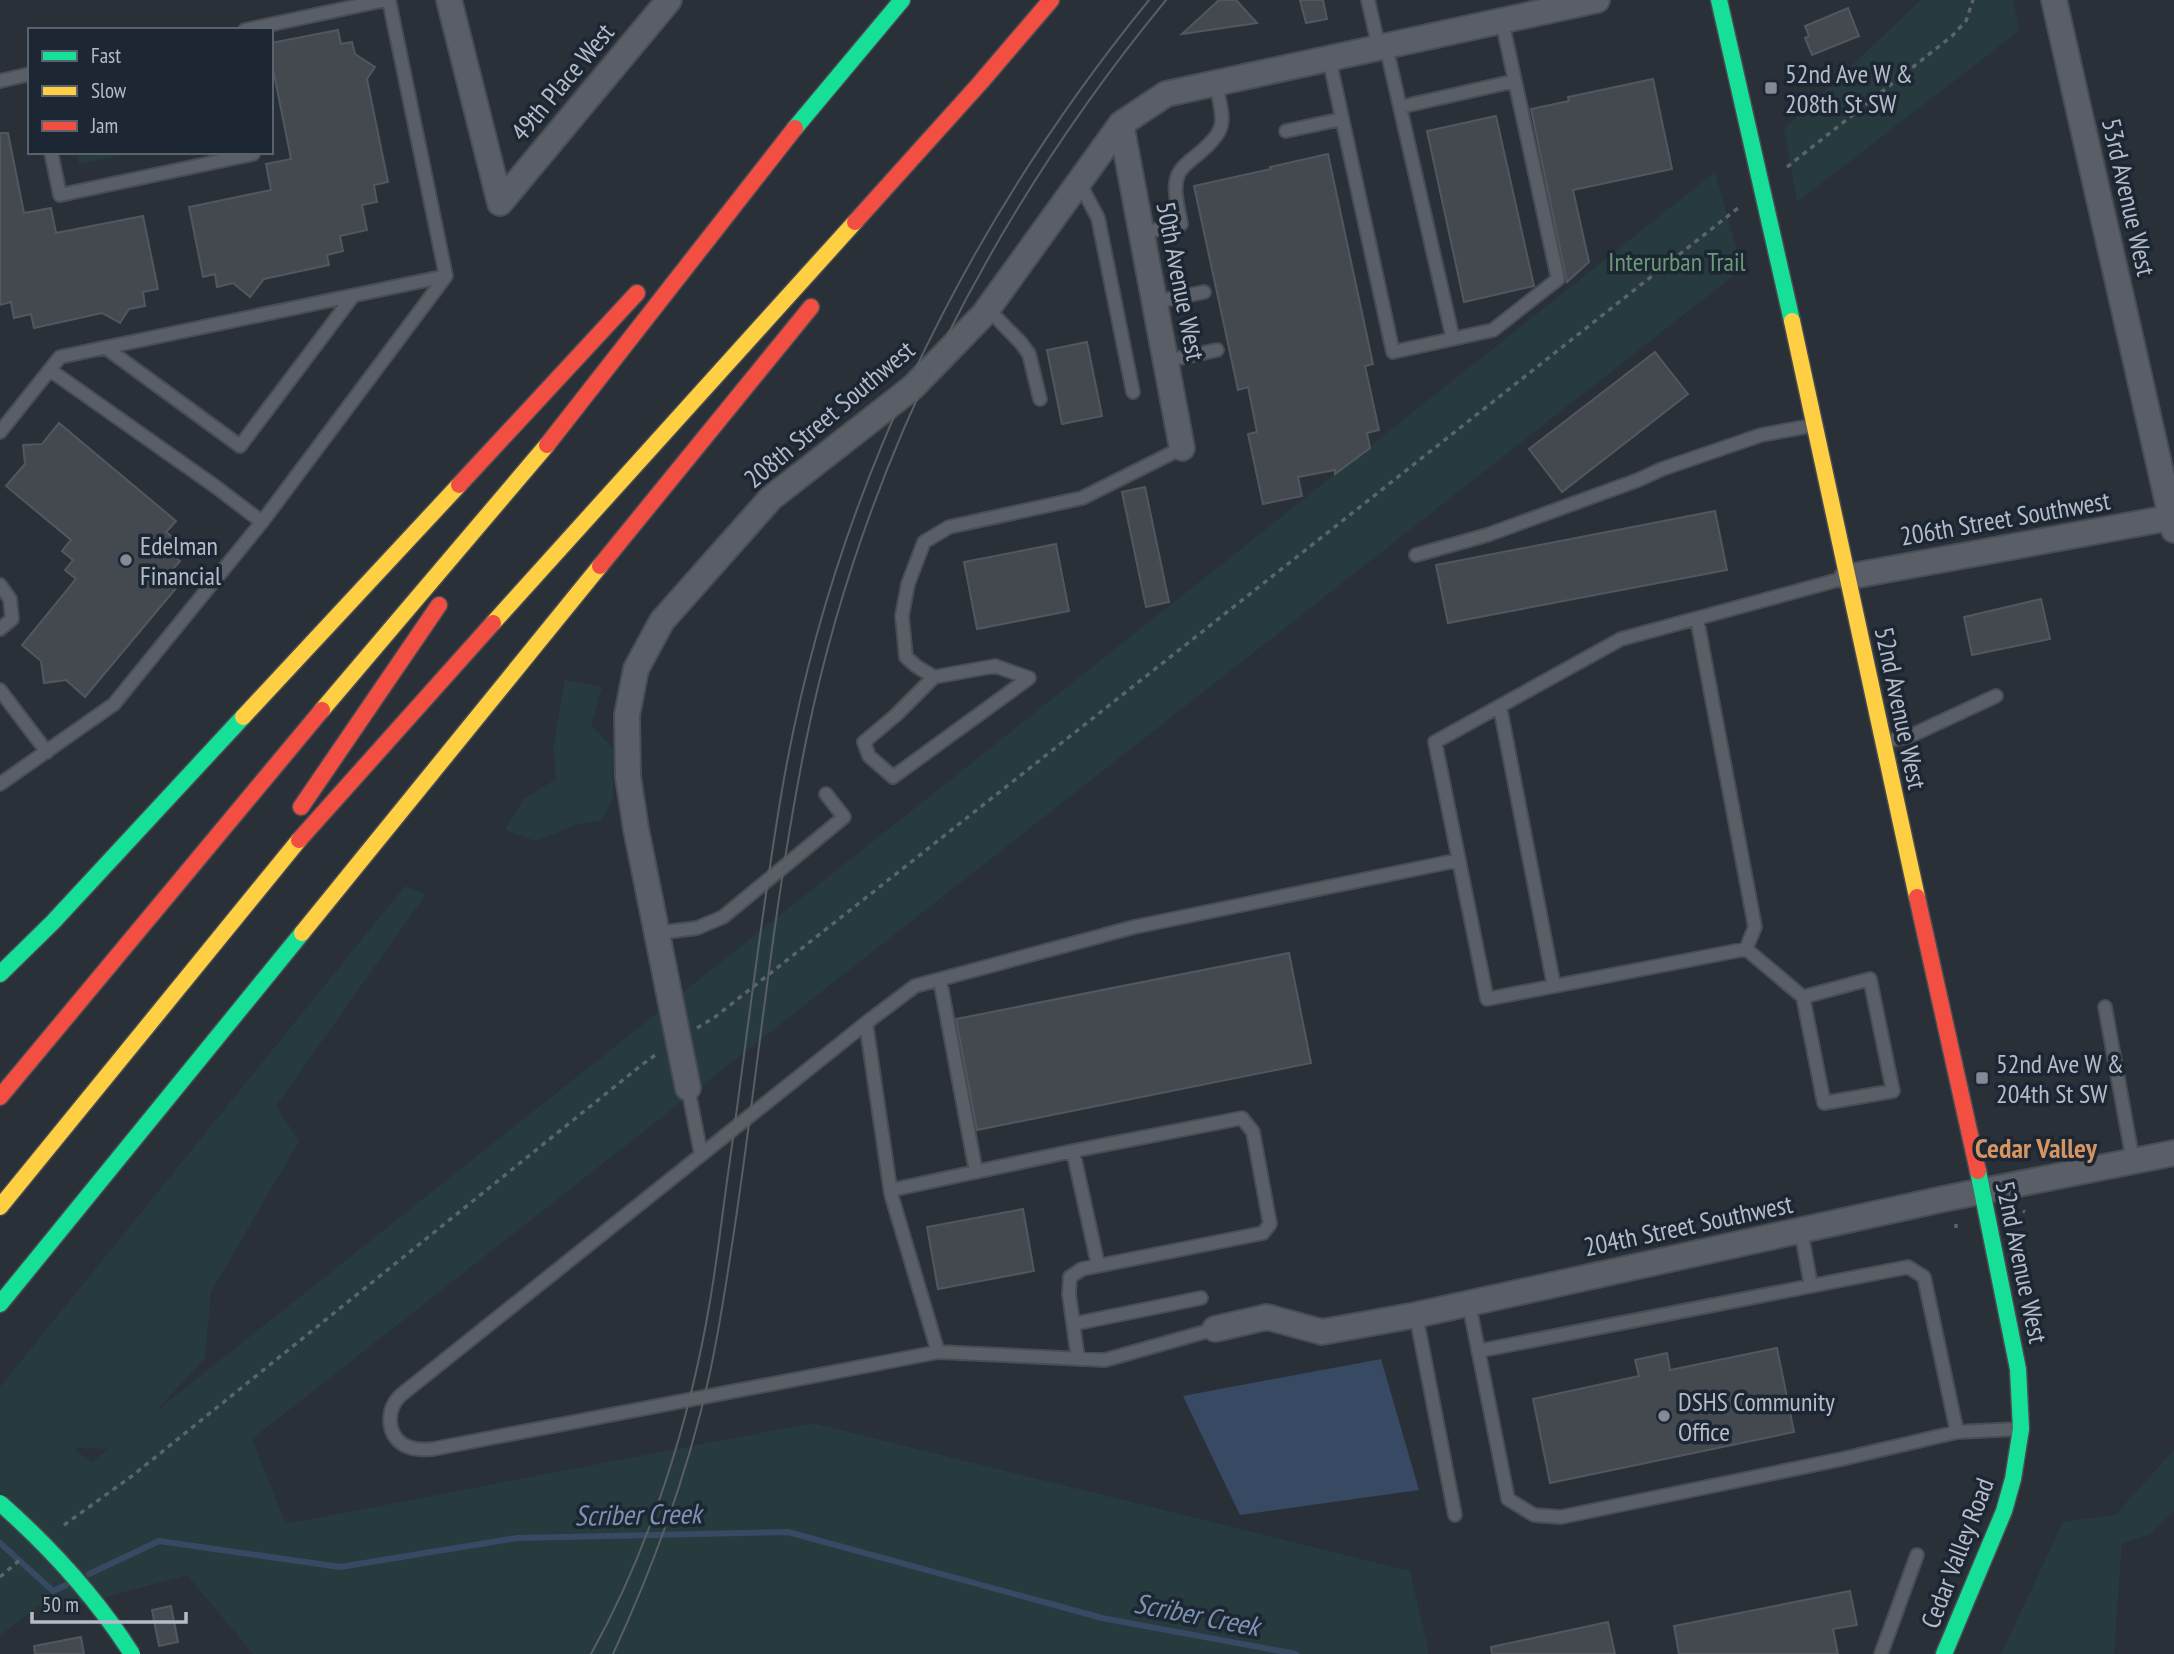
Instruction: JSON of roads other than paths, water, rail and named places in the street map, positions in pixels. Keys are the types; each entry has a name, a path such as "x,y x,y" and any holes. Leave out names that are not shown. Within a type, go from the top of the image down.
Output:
{"main road":[{"path":"0,1097 345,682 546,447 817,100 902,0"},
{"path":"0,1207 316,820 981,82 1051,0"},
{"name":"52nd Avenue West","path":"1719,0 1763,188 2014,1337 2021,1429"},
{"path":"872,227 981,82"},
{"path":"685,242 817,100"},
{"path":"0,974 53,922 648,282"},
{"path":"0,1304 821,294"},
{"path":"461,572 546,447"},
{"path":"290,821 446,595"},
{"path":"0,1314 13,1290"},
{"name":"Cedar Valley Road","path":"1944,1654 2004,1511 2013,1479 2021,1429"},
{"path":"0,1503 64,1563 105,1613 132,1654"}],"street":[{"name":"49th Place West","path":"449,0 500,202 669,0"},
{"name":"208th Street Southwest","path":"688,1088 628,777 627,715 636,669 662,621 771,498 913,387 988,309 1121,124 1166,94 1502,21 1568,3 1597,0"},
{"name":"53rd Avenue West","path":"2054,0 2173,522"},
{"name":"50th Avenue West","path":"1121,124 1182,448"},
{"name":"206th Street Southwest","path":"1847,577 2173,522"},
{"name":"204th Street Southwest","path":"1215,1329 1268,1317 1322,1332 1416,1315 1801,1230 2174,1153"}],"lane":[{"path":"0,785 114,704 262,523 446,276 387,0 254,28"},
{"path":"1368,0 1400,107 1453,339"},
{"path":"1329,58 1393,352 1493,330 1558,279 1502,21"},
{"path":"0,81 28,74"},
{"path":"1400,107 1515,81"},
{"path":"1142,233 1181,225 1176,183 1178,174 1213,143 1223,121 1216,83"},
{"path":"1286,131 1342,119"},
{"path":"51,154 60,195 253,154"},
{"path":"1079,182 1098,218 1133,392"},
{"path":"0,432 60,357 446,276"},
{"path":"1155,303 1204,292"},
{"path":"106,348 240,446 353,296"},
{"path":"988,309 1029,354 1040,400"},
{"path":"1166,361 1217,350"},
{"path":"50,370 216,487 262,523"},
{"path":"1416,555 1499,530 1761,435 1814,425"},
{"path":"934,677 864,742 869,756 893,777 1029,678 995,666 934,677 906,657 902,616 908,584 924,542 949,527 1082,498 1182,448"},
{"path":"1746,949 1487,999 1435,743 1621,639 1847,577"},
{"path":"0,585 10,600 12,619 0,629"},
{"path":"1697,619 1755,928 1746,949"},
{"path":"0,690 47,751"},
{"path":"1882,742 1910,736 1996,696"},
{"path":"1500,706 1554,986"},
{"path":"657,933 697,928 723,917 844,817 826,794"},
{"path":"1215,1329 1105,1360 938,1352 433,1449 419,1450 405,1446 391,1428 390,1413 401,1395 915,986 1134,928 1458,860"},
{"path":"1746,949 1803,997 1824,1103 1893,1091 1870,979 1803,997"},
{"path":"940,980 976,1172"},
{"path":"2105,1007 2133,1161"},
{"path":"866,1023 891,1190 938,1352"},
{"path":"688,1088 701,1154"},
{"path":"891,1190 1242,1118 1253,1132 1270,1224 1263,1233 1098,1265 1082,1269 1070,1277 1069,1294 1078,1359"},
{"path":"1073,1152 1098,1265"},
{"path":"1801,1230 1811,1286"},
{"path":"1478,1351 1908,1267 1924,1276 1957,1432"},
{"path":"1073,1324 1202,1298"},
{"path":"1469,1304 1508,1499 1534,1515 1561,1517 1842,1459 1957,1432 2021,1429"},
{"path":"1416,1315 1455,1515"},
{"path":"1881,1654 1917,1555"}],"water":[{"path":"1381,1359 1419,1490 1240,1515 1183,1396"}],"waterway":[{"name":"Scriber Creek","path":"89,1574 159,1541 340,1567 517,1538 788,1532 1102,1618 1296,1654"},
{"name":"Scriber Creek","path":"0,1543 53,1591 66,1585"}],"tram line":[{"path":"591,1654 632,1571 665,1483 702,1346 716,1266 779,808 801,697 830,588 867,482 911,379 961,279 1018,182 1081,89 1149,0"},
{"path":"613,1654 669,1518 701,1413 731,1252 777,913 796,795 831,635 862,537 899,440 942,346 990,255 1044,167 1103,82 1166,0"}],"place":[{"name":"52nd Ave W & 208th St SW","path":"1771,88"},
{"name":"Edelman Financial","path":"126,560"},
{"name":"52nd Ave W & 204th St SW","path":"1982,1078"},
{"name":"DSHS Community Office","path":"1664,1416"}],"district":[{"name":"Cedar Valley","path":"2036,1147"}],"park label":[{"name":"Interurban Trail","path":"1677,261"}]}
